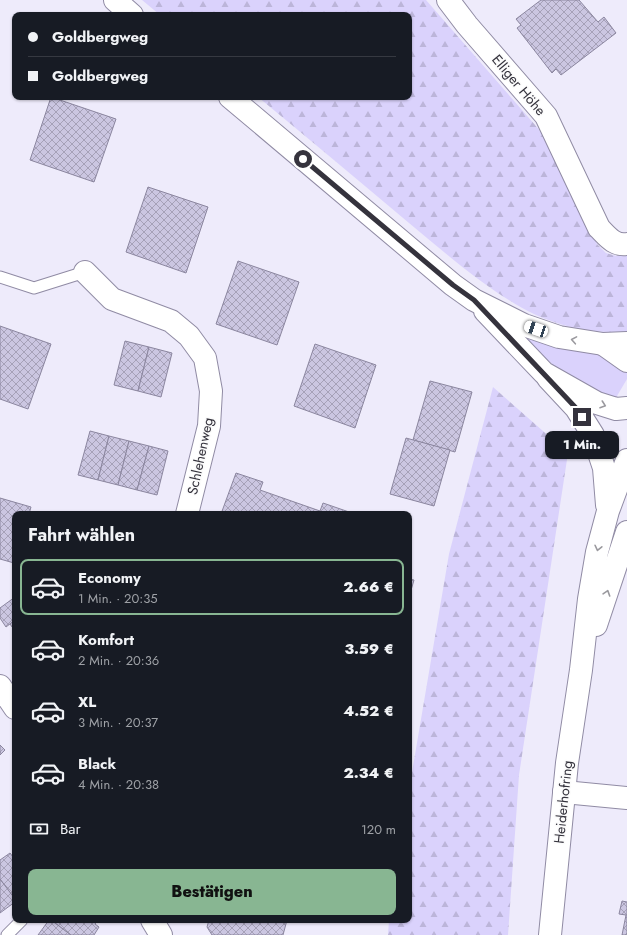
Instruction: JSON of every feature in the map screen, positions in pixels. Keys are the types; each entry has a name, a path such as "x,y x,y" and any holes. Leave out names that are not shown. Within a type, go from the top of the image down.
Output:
{"street":[{"path":"115,0 129,12"},
{"name":"Elliger Höhe","path":"448,0 467,25 546,116 599,228 619,242"},
{"path":"234,100 453,285 474,300 524,325 559,337 603,344 627,343"},
{"name":"Schlehenweg","path":"85,272 112,299 171,321 189,336 205,358 211,391 209,426 188,511"},
{"path":"474,300 576,408 593,435 604,468 608,510"},
{"path":"603,344 627,361"},
{"path":"544,373 597,403 616,409 627,408"},
{"name":"Heiderhofring","path":"550,935 567,763 597,552 608,510 627,460"},
{"name":"Heiderhofring","path":"581,670 627,532"},
{"path":"0,686 12,704"},
{"path":"564,792 627,798"},
{"path":"154,923 161,935"}],"lane":[{"path":"0,277 34,288 85,272"},
{"path":"7,935 19,923"}],"green space":[{"path":"142,0 426,0 549,141 578,194 597,244 606,253 616,256 627,256 627,331 592,331 557,323 536,315 502,296 454,261 262,100 412,100 412,12 156,12"},
{"path":"509,328 592,350 627,372 627,379 614,401 575,383"},
{"path":"493,387 568,453 519,775 508,935 388,935 389,923 412,923 412,772 449,554"}],"building":[{"path":"541,0 579,0 598,22 604,17 616,33 561,75 556,69 552,73 517,28 521,25 516,19"},
{"path":"50,100 60,100 116,119 94,182 30,160"},
{"path":"148,187 208,207 186,273 126,252"},
{"path":"238,261 299,282 277,345 216,324"},
{"path":"0,326 51,344 28,409 0,399"},
{"path":"125,341 149,347 138,391 114,385"},
{"path":"315,344 376,365 355,428 294,406"},
{"path":"149,347 172,353 161,397 138,391"},
{"path":"430,381 472,392 455,452 413,440"},
{"path":"90,431 109,436 98,480 78,475"},
{"path":"109,436 129,441 118,485 98,480"},
{"path":"406,438 450,450 434,506 390,494"},
{"path":"129,441 149,446 137,490 118,485"},
{"path":"149,446 168,451 157,495 137,490"},
{"path":"236,473 263,482 260,490 320,511 222,511"},
{"path":"0,498 31,507 30,511 12,511 12,562 0,559"},
{"path":"323,503 346,511 320,511"},
{"path":"12,599 12,622 6,627 0,618 0,608"},
{"path":"0,745 5,750 0,755"},
{"path":"10,853 12,856 12,895 0,879 0,860"},
{"path":"0,879 12,895 12,904 0,913"},
{"path":"622,901 627,902 627,935 622,935 626,915 619,914"},
{"path":"47,923 55,923 71,935 38,935"},
{"path":"55,923 96,923 95,924 99,927 94,935 71,935"},
{"path":"208,923 286,923 283,935 212,935 207,927"}],"route":[{"path":"303,159 453,285 474,300 576,408 582,417"}]}
